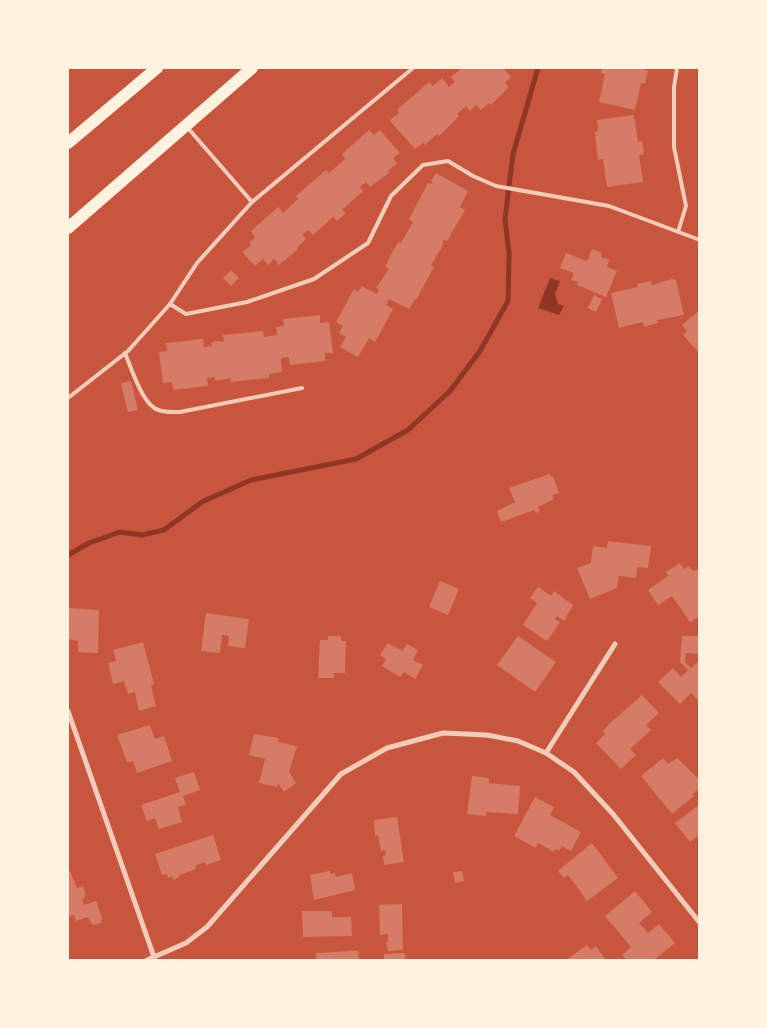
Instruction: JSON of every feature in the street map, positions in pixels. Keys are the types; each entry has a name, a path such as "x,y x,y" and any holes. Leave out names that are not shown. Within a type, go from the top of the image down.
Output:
{"highway":[{"path":"68,143 157,68"},
{"path":"68,228 252,68"}],"street":[{"path":"546,753 615,644"},
{"path":"68,711 154,957"},
{"path":"147,960 186,943 207,927 341,774 360,761 387,748 443,733 466,733 518,741 546,753 574,772 595,793 700,923"}],"lane":[{"path":"68,398 125,354 170,304 197,263 252,202 413,68"},
{"path":"677,68 674,87 674,147 686,206 678,232"},
{"path":"185,125 252,202"},
{"path":"170,304 186,314 247,302 314,279 368,243 391,196 422,165 448,161 473,176 496,186 609,206 700,240"},
{"path":"125,354 146,398 154,408 164,411 180,412 302,388"}],"shaded area":[{"path":"550,278 560,281 555,294 558,304 564,306 559,315 538,308"}],"building":[{"path":"462,68 503,68 511,77 505,83 509,87 491,105 489,103 481,110 476,105 470,111 466,106 439,136 437,134 425,145 423,143 415,149 390,121 399,113 397,110 429,82 433,86 442,78 449,87 455,82 451,77"},
{"path":"602,68 645,68 648,71 645,84 641,83 635,110 599,102 605,74 601,73"},
{"path":"634,115 638,142 642,141 644,154 639,155 643,182 607,187 603,159 598,160 597,154 595,132 598,131 597,120"},
{"path":"369,130 374,135 380,130 400,153 393,158 397,163 388,171 389,173 370,187 366,182 360,187 363,191 342,210 346,213 337,221 333,217 313,235 308,230 302,235 306,239 298,249 279,265 274,259 268,265 263,259 255,266 242,252 251,245 249,243 255,237 251,231 278,207 283,213 298,199 296,196 326,170 329,173 345,159 342,154"},
{"path":"436,173 468,191 460,207 465,210 447,241 444,240 431,265 434,267 416,300 409,309 389,299 386,305 393,309 375,342 369,338 358,357 340,347 346,337 339,333 343,326 336,322 354,289 358,292 362,286 377,294 379,289 376,288 389,269 385,266 398,242 401,243 413,222 409,219 428,183 431,184 433,182 431,181"},
{"path":"592,249 602,253 601,257 609,260 607,267 617,271 606,297 577,285 578,282 571,280 574,273 560,268 566,253 587,261"},
{"path":"231,270 239,278 231,286 223,278"},
{"path":"672,279 676,280 684,315 657,320 658,323 644,327 643,322 619,328 611,293 638,287 637,284 651,281 652,285"},
{"path":"594,295 602,299 596,312 588,308"},
{"path":"700,310 700,354 683,335 687,331 682,325"},
{"path":"320,315 320,323 329,322 333,353 325,353 325,361 290,365 289,357 281,358 282,372 269,374 269,378 231,382 230,378 215,380 215,377 207,378 208,386 173,390 172,382 163,383 159,352 167,351 166,343 203,339 204,347 212,346 211,343 216,341 224,342 223,335 263,331 264,337 277,335 276,327 284,326 283,319"},
{"path":"131,381 138,410 128,412 121,383"},
{"path":"550,474 551,477 553,476 559,493 552,495 554,499 538,507 540,511 536,513 534,510 501,522 497,511 515,502 509,488"},
{"path":"608,541 651,546 648,568 637,567 636,578 619,576 617,588 590,599 577,568 591,563 593,546 607,548"},
{"path":"680,563 684,569 689,566 693,571 700,569 700,616 690,622 672,596 658,605 648,590 668,576 666,572"},
{"path":"440,581 459,589 448,615 429,607"},
{"path":"538,587 551,596 554,591 573,605 564,621 557,616 555,619 560,622 547,641 523,625 537,603 530,598"},
{"path":"68,608 99,610 98,653 78,652 78,641 68,639"},
{"path":"206,613 249,619 245,648 228,646 229,636 222,635 220,653 201,651"},
{"path":"328,636 341,636 341,641 346,641 345,673 334,673 334,678 318,678 320,640 328,640"},
{"path":"518,636 556,662 535,692 497,665"},
{"path":"682,636 700,636 700,654 686,653 685,662 691,668 700,660 700,702 691,693 680,704 658,682 673,668 681,677 688,670 680,662"},
{"path":"143,642 154,684 151,685 156,706 139,711 135,692 128,694 124,681 113,684 108,663 116,661 113,650"},
{"path":"388,643 402,651 407,644 418,650 413,660 423,665 415,679 404,672 400,677 382,666 386,659 380,655"},
{"path":"642,695 659,713 646,725 651,730 630,749 636,755 621,769 596,743 605,734 603,731 611,722"},
{"path":"150,725 155,739 164,736 172,761 137,773 133,761 127,762 117,735"},
{"path":"254,734 279,738 278,742 297,746 289,772 296,783 284,792 278,783 277,787 259,783 265,759 249,755"},
{"path":"663,758 668,764 677,758 700,780 700,788 692,794 694,796 672,814 641,776"},
{"path":"194,772 200,790 183,796 186,805 178,807 182,822 159,829 155,818 147,821 141,805 180,792 175,778"},
{"path":"472,776 489,778 489,783 520,786 518,814 486,812 486,816 467,814"},
{"path":"535,797 554,807 550,815 581,832 571,851 562,846 559,851 555,849 554,852 538,843 536,848 514,836"},
{"path":"700,804 700,834 690,842 675,823"},
{"path":"397,817 404,862 384,865 383,856 386,855 385,850 381,851 378,835 375,836 374,820"},
{"path":"213,835 221,860 206,865 205,862 195,866 196,869 179,875 180,877 173,880 172,876 168,878 167,874 162,875 155,854"},
{"path":"592,843 618,878 587,901 568,875 564,878 558,871"},
{"path":"70,871 77,888 83,886 86,895 82,900 84,905 96,901 102,918 101,923 93,925 87,917 76,921 74,915 68,917 68,872"},
{"path":"330,871 331,874 335,873 336,877 352,873 355,890 314,900 310,875"},
{"path":"462,871 464,881 455,883 453,872"},
{"path":"635,891 652,912 639,923 648,933 659,924 675,943 654,960 627,960 622,955 631,947 605,916"},
{"path":"402,904 403,950 388,951 386,942 388,942 388,934 380,935 379,905"},
{"path":"302,911 332,911 332,917 351,917 352,936 303,937"},
{"path":"587,945 591,950 596,946 606,960 566,960"},
{"path":"358,951 359,960 316,960 316,953"},
{"path":"405,953 405,960 384,960 384,954"}],"waterway":[{"path":"68,555 89,543 120,532 142,535 164,530 202,502 251,480 356,459 408,430 450,391 480,351 508,301 509,253 505,219 513,154 538,68"}]}
